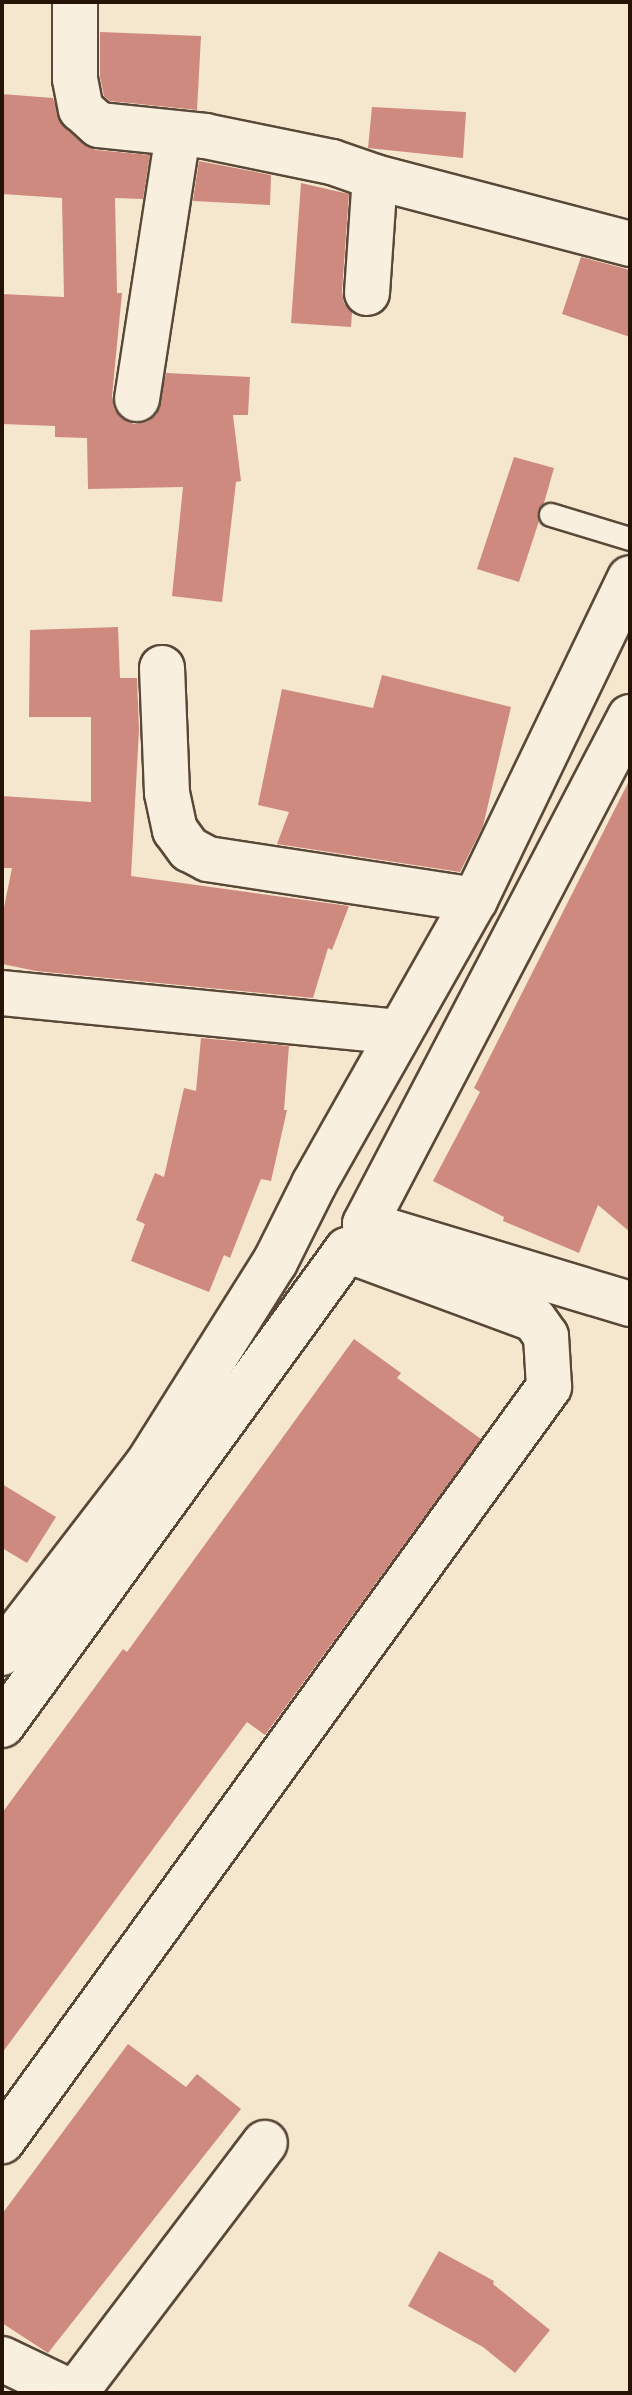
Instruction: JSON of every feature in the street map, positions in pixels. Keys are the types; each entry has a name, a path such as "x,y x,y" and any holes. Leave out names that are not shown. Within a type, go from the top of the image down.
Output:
{"street":[{"path":"75,2 75,79 81,109 99,125 205,136 332,162 375,177 630,244"},
{"path":"137,399 178,135"},
{"path":"367,293 375,177"},
{"path":"2,1653 147,1465 213,1365 275,1262 399,1032 475,900 630,578"},
{"path":"162,668 167,793 175,830 189,849 208,859 475,900"},
{"path":"630,717 365,1224 630,1304"},
{"path":"2,993 399,1032"},
{"path":"2,1725 347,1250 534,1319 546,1336 549,1387 2,2141"},
{"path":"2,2359 74,2393 265,2143"}],"lane":[{"path":"551,515 630,539"}],"building":[{"path":"100,32 201,36 197,110 110,101 104,96 100,77"},
{"path":"2,94 53,98 64,127 83,144 96,150 150,155 143,199 115,198 117,293 122,293 112,396 114,409 121,418 134,424 147,422 156,415 166,373 250,377 248,415 233,415 241,481 236,482 222,602 172,596 183,487 88,489 87,438 55,437 55,426 2,424 2,294 64,297 62,198 2,194"},
{"path":"372,107 466,112 463,158 368,148"},
{"path":"199,161 271,175 270,205 193,201"},
{"path":"301,183 349,194 342,291 344,303 352,312 351,327 291,323"},
{"path":"581,257 630,270 630,337 562,314"},
{"path":"514,457 554,468 544,503 538,510 539,521 519,582 477,569"},
{"path":"118,627 120,678 137,678 139,730 131,876 349,906 332,950 328,948 313,998 36,971 2,964 2,917 12,868 2,868 2,796 91,802 91,717 29,717 30,630"},
{"path":"382,675 511,707 483,826 460,872 277,844 289,812 258,805 282,689 373,708"},
{"path":"630,779 630,1232 598,1205 579,1253 503,1221 504,1217 433,1181 480,1092 474,1088"},
{"path":"201,1038 289,1046 284,1110 287,1110 271,1181 261,1179 230,1258 224,1255 209,1292 131,1261 145,1224 136,1220 155,1173 164,1177 184,1088 196,1091"},
{"path":"354,1339 401,1373 397,1378 481,1439 265,1735 247,1722 2,2053 2,1813 123,1649 127,1652"},
{"path":"2,1484 56,1517 27,1563 2,1548"},
{"path":"128,2044 186,2087 197,2074 241,2109 48,2353 2,2323 2,2214"},
{"path":"439,2251 494,2281 493,2284 550,2330 515,2373 483,2347 408,2306"}]}
